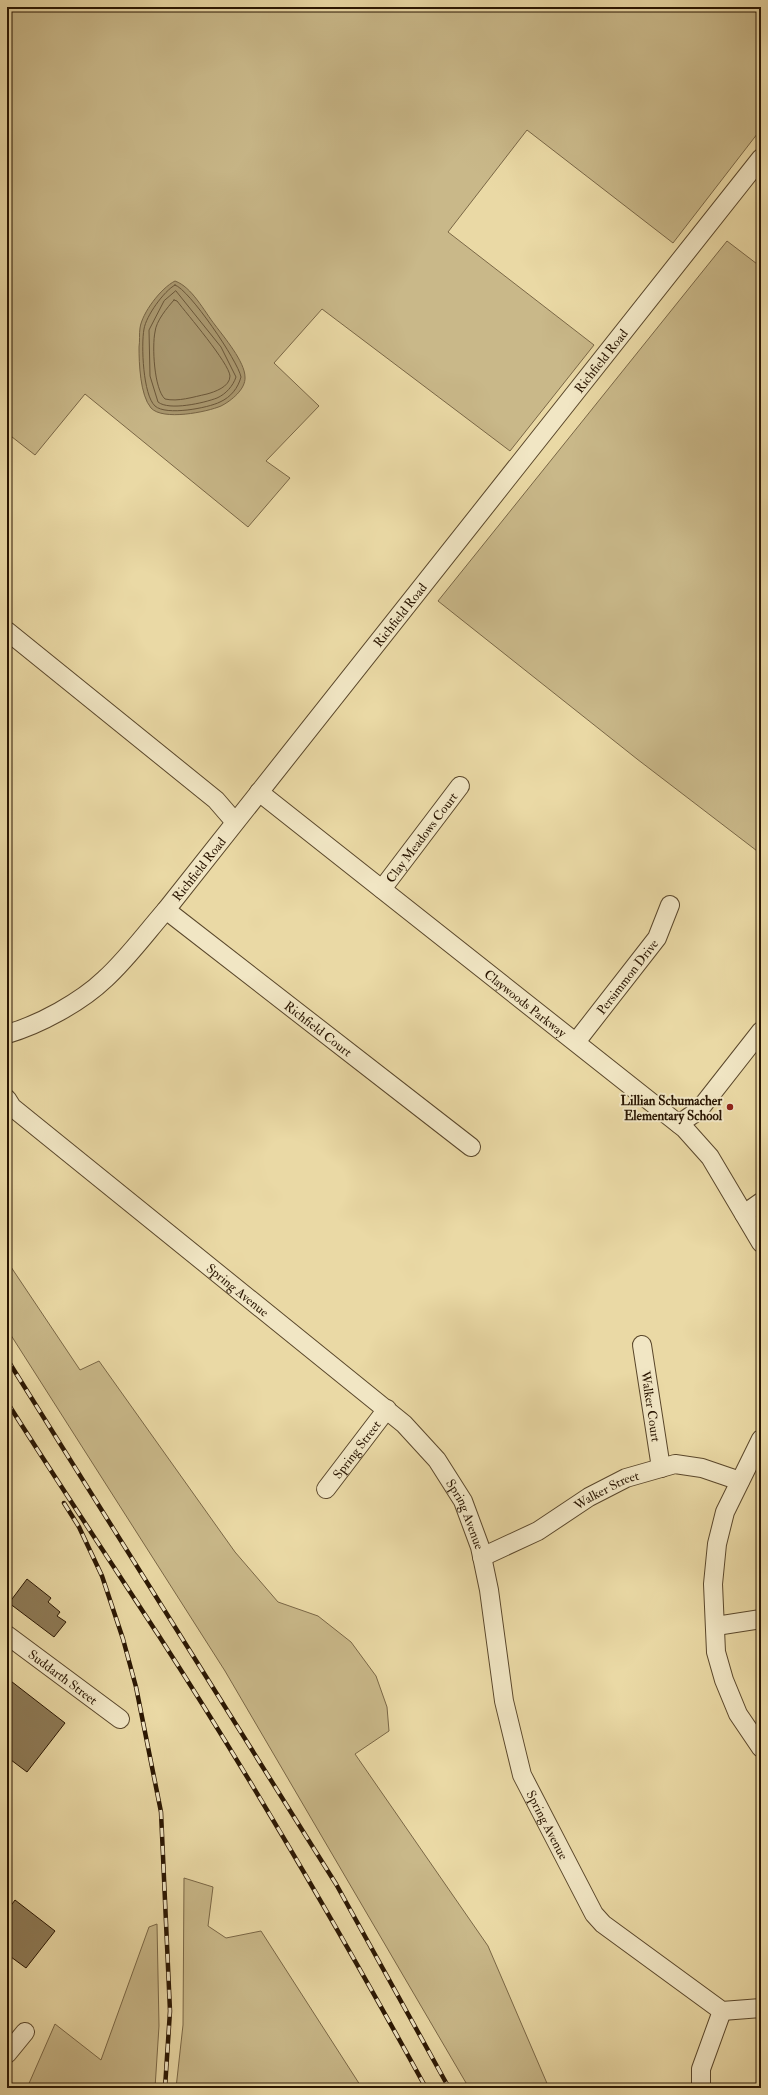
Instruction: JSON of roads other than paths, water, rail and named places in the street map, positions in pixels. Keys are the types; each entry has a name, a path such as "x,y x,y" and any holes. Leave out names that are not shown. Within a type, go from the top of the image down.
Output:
{"street":[{"name":"Richfield Road","path":"7,1034 53,1014 105,980 166,910 761,158"},
{"path":"7,631 216,800 235,822"},
{"name":"Clay Meadows Court","path":"382,889 460,786"},
{"name":"Claywoods Parkway","path":"259,792 679,1124 710,1157 761,1243"},
{"name":"Persimmon Drive","path":"576,1042 657,938 670,906"},
{"name":"Richfield Court","path":"166,910 471,1147"},
{"path":"679,1124 699,1110 761,1031"},
{"name":"Spring Avenue","path":"7,1099 12,1107 387,1409 404,1424 437,1460 463,1501 482,1557 504,1701 522,1775 594,1914 603,1924 722,2011"},
{"path":"744,1214 761,1202"},
{"name":"Walker Court","path":"642,1345 661,1468"},
{"name":"Spring Street","path":"326,1488 387,1409"},
{"path":"761,1440 725,1512 716,1544 713,1584 716,1652 724,1680 738,1714 761,1748"},
{"name":"Walker Street","path":"482,1557 538,1531 589,1497 626,1478 675,1464 702,1468 740,1481"},
{"path":"716,1626 761,1619"},
{"name":"Suddarth Street","path":"7,1635 120,1719"},
{"path":"701,2088 701,2069 722,2011 761,2008"},
{"path":"7,2054 25,2032"}],"water":[{"path":"175,281 187,288 197,300 238,357 242,364 245,381 237,394 221,406 196,413 175,415 157,412 151,408 147,402 142,387 139,347 140,328 144,315 158,295"}],"railway":[{"path":"7,1359 336,1884 449,2088"},
{"path":"7,1402 229,1747 330,1917 426,2088"},
{"path":"64,1503 79,1527 102,1576 123,1639 136,1687 161,1812 170,2011 165,2088"}],"place":[{"name":"Lillian Schumacher Elementary School","path":"730,1107"}]}
